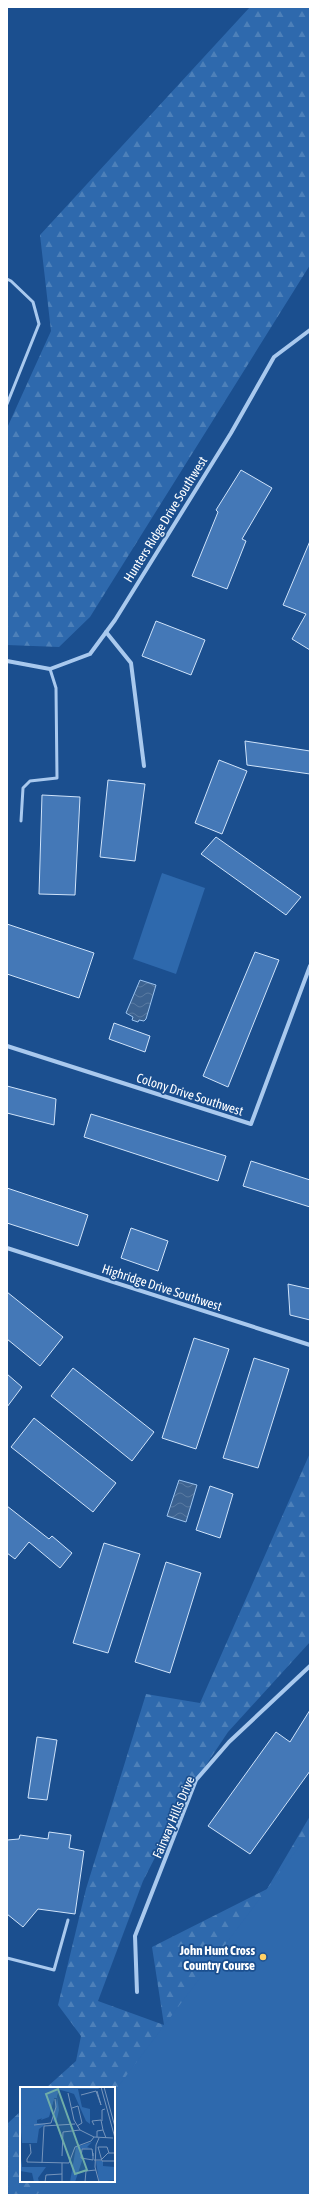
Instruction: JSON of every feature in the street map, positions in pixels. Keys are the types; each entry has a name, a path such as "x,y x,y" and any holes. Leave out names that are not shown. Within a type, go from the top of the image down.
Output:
{"street":[{"name":"Hunters Ridge Drive Southwest","path":"50,669 90,654 106,632 226,439 274,358 310,330"},
{"path":"106,632 131,663 144,766"},
{"path":"7,661 50,669"},
{"name":"Colony Drive Southwest","path":"7,1046 251,1124 310,966"},
{"name":"Highridge Drive Southwest","path":"7,1248 310,1345"},
{"name":"Fairway Hills Drive","path":"137,1992 136,1936 196,1780 229,1742 310,1666"}],"lane":[{"path":"7,279 12,281 33,302 39,324 7,404"},
{"path":"21,821 23,788 30,781 56,778 56,688 50,669"},
{"path":"7,1958 54,1970 68,1920"}],"green space":[{"path":"250,7 310,7 310,265 90,617 59,647 7,645 7,428 51,331 40,235"},
{"path":"162,873 205,888 176,974 133,959"},
{"path":"310,1453 310,1642 228,1732 190,1789 143,1881 98,2001 164,2025 152,1947 267,1889 310,1816 310,2039 140,2195 7,2195 7,2124 20,2112 20,2182 115,2182 115,2087 47,2087 76,2061 81,2036 58,2005 86,1889 146,1694 200,1703"},
{"name":"John Hunt Cross Country Course","path":"310,1832 310,2195 37,2195 46,2182 115,2182 115,2091"}],"water":[{"path":"140,980 156,985 146,1019 144,1021 139,1020 138,1022 132,1020 133,1017 126,1013"},
{"path":"179,1480 197,1485 186,1522 167,1516"}],"building":[{"path":"241,470 272,488 242,539 246,541 227,589 192,576 218,512 216,510"},
{"path":"310,541 310,650 292,639 306,614 283,605"},
{"path":"156,621 205,640 191,675 142,656"},
{"path":"245,741 310,751 310,774 247,765"},
{"path":"219,760 247,771 222,834 195,823"},
{"path":"108,780 145,784 135,861 100,857"},
{"path":"42,795 80,797 75,895 39,894"},
{"path":"216,837 301,897 286,915 201,854"},
{"path":"7,924 94,953 79,998 7,974"},
{"path":"255,952 279,960 228,1087 203,1076"},
{"path":"114,1023 150,1036 145,1052 109,1039"},
{"path":"7,1086 56,1099 54,1125 7,1113"},
{"path":"91,1114 226,1156 218,1181 84,1137"},
{"path":"251,1161 310,1180 310,1207 243,1186"},
{"path":"7,1188 88,1215 78,1246 7,1223"},
{"path":"131,1228 168,1241 158,1271 121,1258"},
{"path":"288,1284 310,1289 310,1320 290,1315"},
{"path":"7,1292 63,1337 40,1366 7,1339"},
{"path":"194,1338 229,1349 196,1449 162,1438"},
{"path":"254,1358 289,1369 258,1468 223,1458"},
{"path":"73,1368 154,1432 132,1461 51,1396"},
{"path":"7,1374 22,1387 7,1407"},
{"path":"34,1418 116,1483 93,1512 11,1447"},
{"path":"210,1486 233,1494 220,1538 196,1530"},
{"path":"7,1506 49,1539 52,1536 72,1553 60,1568 29,1542 15,1559 7,1553"},
{"path":"104,1543 140,1554 108,1653 73,1643"},
{"path":"166,1562 201,1573 170,1673 135,1662"},
{"path":"310,1710 310,1771 250,1854 208,1826 276,1732 290,1742"},
{"path":"37,1737 57,1740 47,1800 28,1798"},
{"path":"49,1832 71,1835 69,1848 84,1851 75,1914 38,1909 23,1927 7,1914 7,1840 19,1839 20,1835 48,1839"}],"place":[{"name":"John Hunt Cross Country Course","path":"263,1957"}]}
